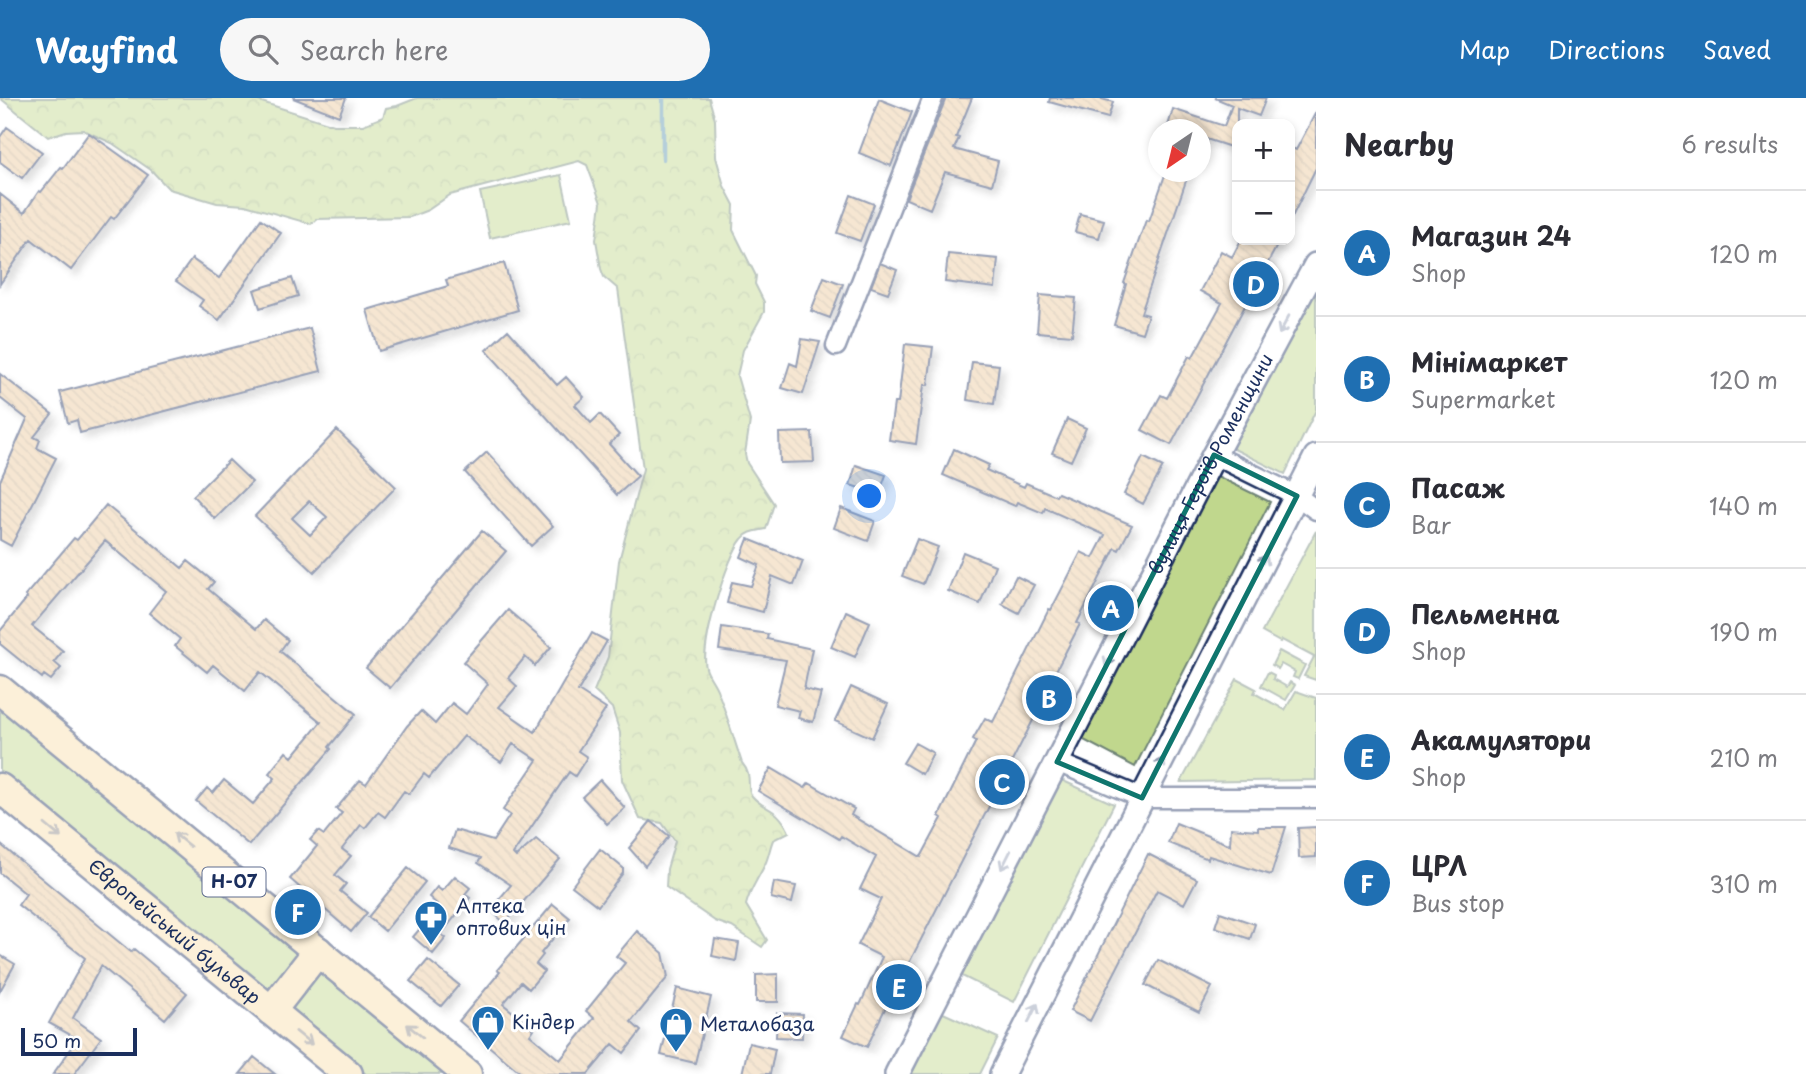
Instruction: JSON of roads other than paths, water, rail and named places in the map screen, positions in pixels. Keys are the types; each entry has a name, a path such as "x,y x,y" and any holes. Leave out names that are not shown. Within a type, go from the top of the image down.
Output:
{"main road":[{"name":"Н-07","path":"0,690 467,1074"},
{"name":"Європейський бульвар","path":"0,788 348,1074"},
{"path":"271,1011 318,951"}],"street":[{"path":"836,346 933,98"},
{"name":"вулиця Героїв Роменщини","path":"897,1074 1214,455 1316,265"},
{"path":"1214,455 1297,496 1316,510"},
{"path":"1002,1074 1316,457"},
{"path":"1056,762 1142,799 1316,798"}],"waterway":[{"path":"663,98 663,159"}],"place":[{"name":"Пельменна","path":"1256,284"},
{"name":"Магазин 24","path":"1111,608"},
{"name":"Мінімаркет","path":"1049,698"},
{"name":"Пасаж","path":"1002,782"},
{"name":"ЦРЛ","path":"298,912"},
{"name":"Аптека оптових цін","path":"431,947"},
{"name":"Акамулятори","path":"899,987"},
{"name":"Кіндер","path":"488,1052"},
{"name":"Металобаза","path":"676,1054"}]}
